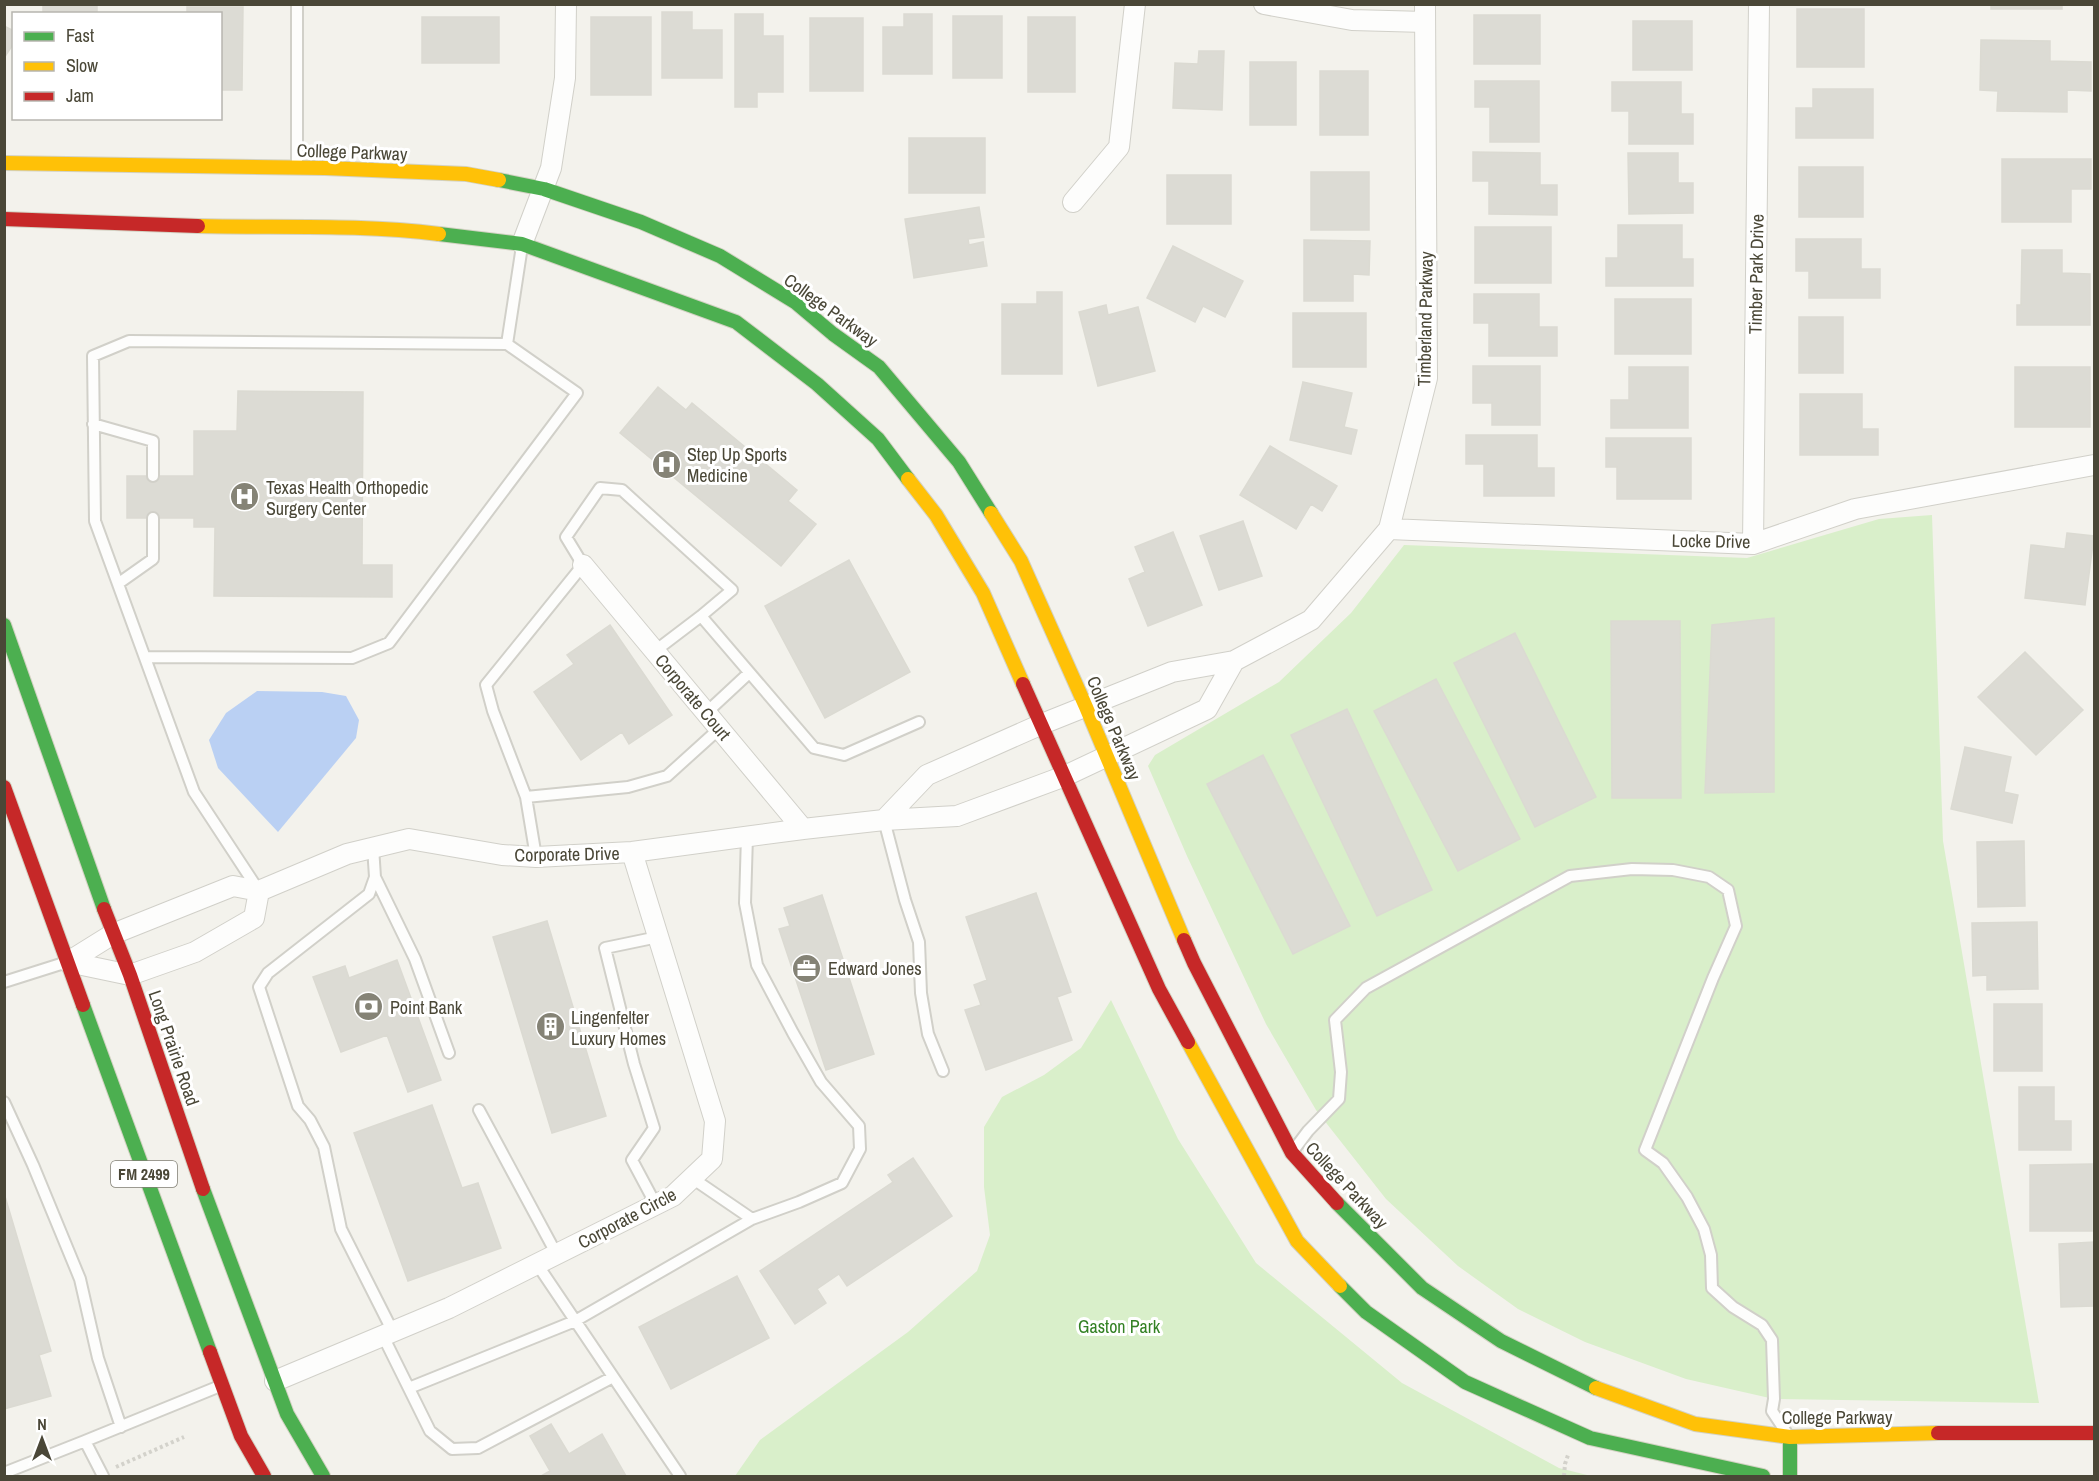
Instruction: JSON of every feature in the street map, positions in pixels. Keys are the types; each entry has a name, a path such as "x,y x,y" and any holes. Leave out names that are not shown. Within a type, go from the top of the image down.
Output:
{"main road":[{"name":"College Parkway","path":"4,163 297,167 466,174 544,189 641,222 720,256 795,302 833,334 879,367 959,462 1021,561 1086,707 1194,963 1284,1159 1357,1224 1416,1282 1501,1341 1590,1386 1695,1424 1790,1437 1975,1432 2094,1433"},
{"path":"4,219 265,228 390,228 522,244 736,322 817,384 878,439 936,515 983,593 1159,989 1297,1241 1359,1305 1465,1382 1590,1438 1763,1476"},
{"name":"Long Prairie Road","path":"4,625 130,975 210,1207 287,1414 322,1476"},
{"name":"FM 2499","path":"4,787 241,1436 264,1476"},
{"path":"1260,1176 1284,1159"},
{"path":"1790,1437 1790,1476"}],"street":[{"path":"522,244 551,168 565,78 566,4"},
{"path":"1073,202 1119,147 1135,4"},
{"path":"1264,4 1352,20 1425,13"},
{"name":"Timber Park Drive","path":"1753,544 1759,4"},
{"name":"Timberland Parkway","path":"1042,724 1172,672 1234,661 1311,620 1389,529 1427,378 1425,13"},
{"name":"Locke Drive","path":"1389,529 1753,544 1855,509 2094,465"},
{"name":"Corporate Court","path":"583,565 803,829"},
{"path":"1065,776 1207,709 1234,661"},
{"path":"884,820 927,775 1042,724"},
{"name":"Corporate Drive","path":"68,962 114,934 233,886 259,891 347,854 409,839 502,855 536,857 632,852 884,820 957,816 1065,776"},
{"name":"Corporate Circle","path":"275,1381 449,1308 656,1205 673,1196 712,1160 715,1120 632,852"},
{"path":"68,962 130,975 195,952 254,918 259,891"}],"lane":[{"path":"297,4 297,167"},
{"path":"507,344 522,244"},
{"path":"145,657 352,658 390,643 577,393 507,344 129,341 93,356 95,521 194,792 259,891"},
{"path":"93,424 153,441 153,476"},
{"path":"536,857 526,796 493,711 486,685 583,565 566,537 600,488 622,490 732,590 655,651"},
{"path":"119,583 153,559 153,518"},
{"path":"701,616 814,748 844,755 919,722"},
{"path":"706,713 750,673"},
{"path":"526,796 628,787 667,776 720,729"},
{"path":"884,820 905,900 919,942 921,993 928,1034 943,1071"},
{"path":"409,1388 576,1321 752,1219 842,1183 860,1149 859,1126 822,1082 757,965 745,903 747,836"},
{"path":"373,847 375,877 415,959 450,1053"},
{"path":"1284,1159 1339,1099 1341,1072 1335,1020 1366,988 1570,876 1632,869 1673,870 1709,877 1728,890 1736,926 1645,1150 1663,1163 1687,1197 1704,1230 1711,1256 1712,1288 1733,1307 1762,1325 1772,1340 1774,1399 1772,1411 1790,1437"},
{"path":"375,877 369,894 268,973 259,987 298,1106 310,1120 324,1147 341,1229 388,1334 409,1388 430,1431 452,1449 478,1448 613,1377"},
{"path":"656,1205 632,1160 654,1128 634,1064 605,948 658,937"},
{"path":"4,982 68,962"},
{"path":"4,1102 80,1279 98,1358 121,1427"},
{"path":"479,1110 557,1255"},
{"path":"692,1178 752,1219"},
{"path":"537,1264 680,1476"},
{"path":"4,1473 222,1385"},
{"path":"85,1441 102,1475"}],"path":[{"path":"102,1475 184,1437"}],"green space":[{"path":"1932,515 1943,841 2039,1403 1774,1399 1686,1379 1585,1342 1518,1309 1458,1266 1386,1199 1316,1110 1266,1024 1187,856 1148,766 1155,755 1279,682 1351,613 1404,545 1747,558 1879,519"},
{"name":"Gaston Park","path":"1111,1000 1178,1139 1256,1263 1402,1383 1559,1468 1591,1476 735,1476 760,1440 908,1332 977,1271 990,1235 984,1187 984,1127 1002,1097 1044,1075 1081,1048"}],"water":[{"path":"257,691 322,692 346,696 359,720 356,738 278,832 218,768 209,740 226,713"}],"building":[{"path":"43,4 97,5 97,12 43,12"},
{"path":"1991,4 2062,4 2062,9 1991,9"},
{"path":"187,7 243,7 242,90 222,90 222,12 187,12"},
{"path":"1797,9 1864,9 1864,67 1797,67"},
{"path":"662,12 692,12 692,30 722,30 722,78 662,78"},
{"path":"735,14 763,14 763,36 783,36 783,92 757,92 757,107 735,107"},
{"path":"904,14 932,14 932,74 883,74 883,27 904,27"},
{"path":"1474,15 1540,15 1540,64 1474,64"},
{"path":"953,16 1002,16 1002,78 953,78"},
{"path":"422,17 499,17 499,63 422,63"},
{"path":"591,17 651,17 651,95 591,95"},
{"path":"1028,17 1075,17 1075,92 1028,92"},
{"path":"810,18 863,18 863,91 810,91"},
{"path":"1633,21 1692,21 1692,70 1633,70"},
{"path":"4,26 12,30 12,46 4,58"},
{"path":"1981,40 2050,41 2050,61 2091,62 2091,91 2067,90 2067,112 1997,111 1998,91 1980,90"},
{"path":"1199,51 1224,51 1222,110 1173,108 1175,63 1198,64"},
{"path":"1250,62 1296,62 1296,125 1250,125"},
{"path":"1320,71 1368,71 1368,135 1320,135"},
{"path":"1475,81 1539,81 1539,142 1490,142 1490,107 1475,107"},
{"path":"1612,82 1681,82 1681,114 1693,114 1693,144 1629,144 1629,111 1612,111"},
{"path":"1813,89 1873,89 1873,138 1796,138 1796,108 1813,108"},
{"path":"909,138 985,138 985,193 909,193"},
{"path":"1473,152 1540,153 1540,185 1557,185 1557,215 1489,214 1489,181 1473,181"},
{"path":"1628,153 1678,153 1678,183 1693,183 1693,213 1629,214"},
{"path":"2002,159 2091,159 2091,189 2071,189 2071,222 2002,222"},
{"path":"1799,167 1863,167 1863,217 1799,217"},
{"path":"1311,172 1369,172 1369,230 1311,230"},
{"path":"1167,175 1231,175 1231,224 1167,224"},
{"path":"979,207 984,237 968,239 969,245 983,242 987,266 914,278 905,219"},
{"path":"1618,225 1682,225 1682,259 1693,259 1693,286 1606,286 1606,258 1618,258"},
{"path":"1475,227 1551,227 1551,283 1475,283"},
{"path":"1796,239 1861,239 1861,269 1880,269 1880,298 1809,298 1809,271 1796,271"},
{"path":"1304,240 1370,241 1369,275 1353,274 1353,301 1304,301"},
{"path":"1173,246 1243,281 1225,317 1203,306 1195,322 1147,298"},
{"path":"2022,250 2062,250 2062,273 2090,274 2090,325 2017,325 2017,305 2021,305"},
{"path":"1037,292 1062,292 1062,374 1002,374 1002,304 1037,304"},
{"path":"1474,294 1539,294 1539,327 1557,327 1557,356 1489,356 1489,323 1474,323"},
{"path":"1615,299 1691,299 1691,354 1615,354"},
{"path":"1106,305 1108,315 1138,307 1155,371 1098,386 1079,312"},
{"path":"1293,313 1366,313 1366,367 1293,367"},
{"path":"1799,317 1843,317 1843,373 1799,373"},
{"path":"1473,366 1540,366 1540,425 1492,425 1492,403 1473,403"},
{"path":"1629,367 1688,367 1688,428 1611,428 1611,400 1629,400"},
{"path":"2015,367 2090,367 2090,427 2015,427"},
{"path":"1303,382 1352,393 1344,427 1357,430 1351,454 1290,440"},
{"path":"658,387 686,410 692,403 797,490 788,501 816,524 781,566 620,433"},
{"name":"Texas Health Orthopedic Surgery Center","path":"238,391 363,392 362,565 392,565 392,597 214,596 215,527 194,527 194,518 127,518 127,476 194,476 194,431 237,431"},
{"path":"1800,394 1862,394 1862,429 1878,429 1878,455 1800,455"},
{"path":"1466,435 1537,435 1537,468 1554,468 1554,496 1484,496 1484,464 1466,464"},
{"path":"1606,438 1691,438 1691,499 1617,499 1617,467 1606,467"},
{"path":"1270,446 1337,486 1322,511 1311,504 1296,529 1240,495"},
{"path":"1243,521 1262,576 1219,590 1200,536"},
{"path":"1173,532 1202,605 1148,626 1129,579 1145,572 1135,547"},
{"path":"2067,533 2094,536 2085,605 2025,598 2031,545 2065,549"},
{"path":"849,560 910,672 825,718 765,606"},
{"path":"1774,618 1774,792 1705,793 1712,625"},
{"path":"1611,621 1680,621 1681,798 1612,798"},
{"path":"610,625 672,715 629,744 622,732 581,760 534,692 574,664 567,655"},
{"path":"1515,633 1596,797 1535,827 1454,663"},
{"path":"2025,652 2083,710 2036,755 1978,697"},
{"path":"1436,679 1520,839 1458,871 1374,711"},
{"path":"1347,709 1432,890 1377,916 1291,735"},
{"path":"1965,747 2011,757 2004,792 2018,795 2012,823 1951,809"},
{"path":"1263,755 1350,926 1293,954 1207,784"},
{"path":"2024,841 2025,906 1978,907 1977,842"},
{"path":"1036,893 1071,992 1057,997 1072,1040 986,1070 965,1010 981,1005 974,985 987,980 966,917"},
{"path":"822,895 874,1054 826,1070 779,929 790,926 784,908"},
{"name":"Lingenfelter Luxury Homes","path":"547,921 606,1116 552,1133 493,937"},
{"path":"2037,922 2038,989 1987,990 1987,975 1973,976 1972,923"},
{"name":"Point Bank","path":"397,960 441,1080 408,1092 387,1035 341,1052 313,977 345,966 349,978"},
{"path":"1994,1004 2042,1004 2042,1071 1994,1071"},
{"path":"2019,1087 2054,1087 2054,1121 2071,1121 2071,1150 2019,1150"},
{"path":"432,1105 462,1188 478,1183 501,1248 408,1281 354,1133"},
{"path":"913,1158 952,1216 847,1286 839,1274 817,1289 826,1303 795,1324 760,1271 893,1182 888,1175"},
{"path":"2092,1164 2092,1231 2030,1231 2030,1165"},
{"path":"4,1193 51,1351 39,1355 51,1396 4,1409"},
{"path":"2094,1242 2094,1306 2061,1307 2059,1244"},
{"path":"737,1276 769,1338 671,1389 639,1327"},
{"path":"551,1424 569,1454 602,1434 626,1476 541,1476 550,1471 530,1436"}],"traffic: fast":[{"path":"499,180 544,189 641,222 720,256 795,302 833,334 879,367 959,462 991,513"},
{"path":"439,234 522,244 736,322 817,384 878,439 908,479"},
{"path":"4,625 104,909"},
{"path":"83,1005 210,1352"},
{"path":"203,1189 287,1414 323,1476"},
{"path":"1337,1203 1422,1288 1501,1341 1596,1388"},
{"path":"1340,1286 1366,1312 1465,1382 1590,1438 1763,1476"},
{"path":"1790,1437 1790,1476"}],"traffic: slow":[{"path":"4,163 325,168 466,174 499,180"},
{"path":"198,226 349,228 439,234"},
{"path":"908,479 936,515 983,593 1023,684"},
{"path":"991,513 1021,561 1086,707 1184,940"},
{"path":"1188,1042 1297,1241 1340,1286"},
{"path":"1596,1388 1695,1424 1790,1437 1938,1433"}],"traffic: jam":[{"path":"4,219 198,226"},
{"path":"1023,684 1159,989 1188,1042"},
{"path":"4,787 83,1005"},
{"path":"104,909 130,975 203,1189"},
{"path":"1184,940 1292,1153 1337,1203"},
{"path":"210,1352 241,1436 264,1476"},
{"path":"1938,1433 2094,1433"}],"place":[{"name":"Step Up Sports Medicine","path":"666,464"},
{"name":"Texas Health Orthopedic Surgery Center","path":"245,497"},
{"name":"Edward Jones","path":"807,968"},
{"name":"Point Bank","path":"369,1007"},
{"name":"Lingenfelter Luxury Homes","path":"550,1027"}]}
